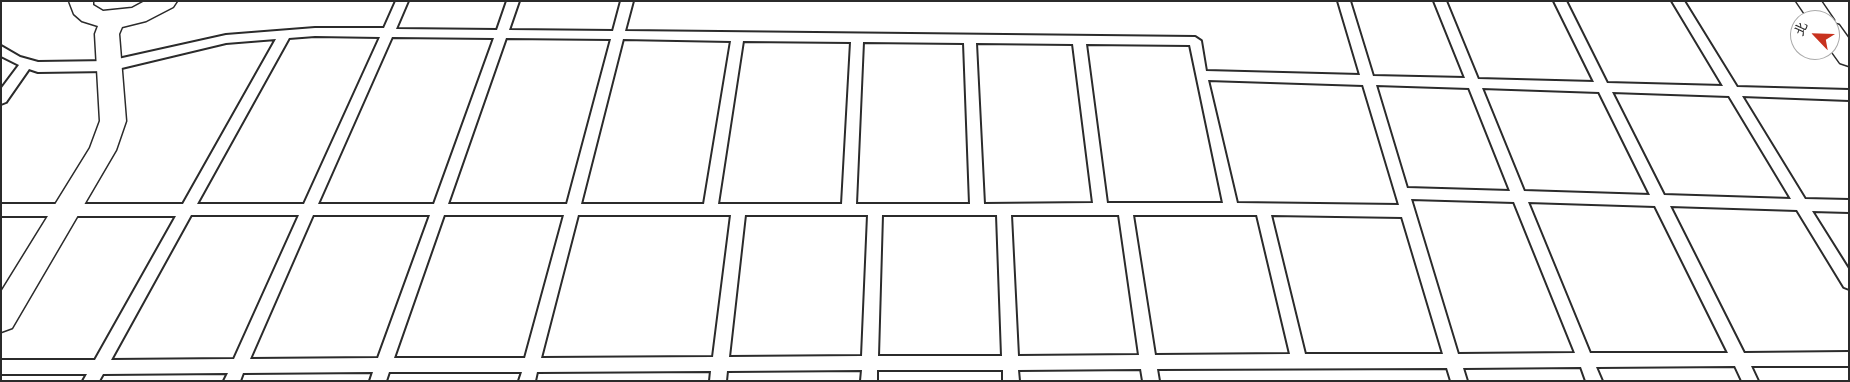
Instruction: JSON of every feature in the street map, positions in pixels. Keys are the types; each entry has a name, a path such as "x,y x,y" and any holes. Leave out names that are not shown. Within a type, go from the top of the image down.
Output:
{"street":[{"path":"81,1 82,8 90,15 103,19 138,15 165,1"},
{"path":"1,319 103,150 113,121 107,34 113,19"},
{"path":"1840,45 1849,57"}],"lane":[{"path":"232,381 402,1"},
{"path":"378,381 513,1"},
{"path":"527,381 627,1"},
{"path":"1344,1 1459,381"},
{"path":"1440,1 1594,381"},
{"path":"1560,1 1750,381"},
{"path":"1678,1 1849,283"},
{"path":"1,50 16,60 38,67 109,66 226,39 315,32 1194,41 1231,209"},
{"path":"91,381 285,35"},
{"path":"710,209 738,36"},
{"path":"849,209 857,38"},
{"path":"970,39 977,209"},
{"path":"1079,40 1101,209"},
{"path":"1,99 27,63"},
{"path":"1201,75 1849,95"},
{"path":"1403,193 1849,206"},
{"path":"718,381 739,209"},
{"path":"869,381 875,209"},
{"path":"1004,209 1011,381"},
{"path":"1125,209 1152,381"},
{"path":"1,210 1263,209 1408,211"},
{"path":"1263,209 1299,361"},
{"path":"1,367 1849,359"}]}
